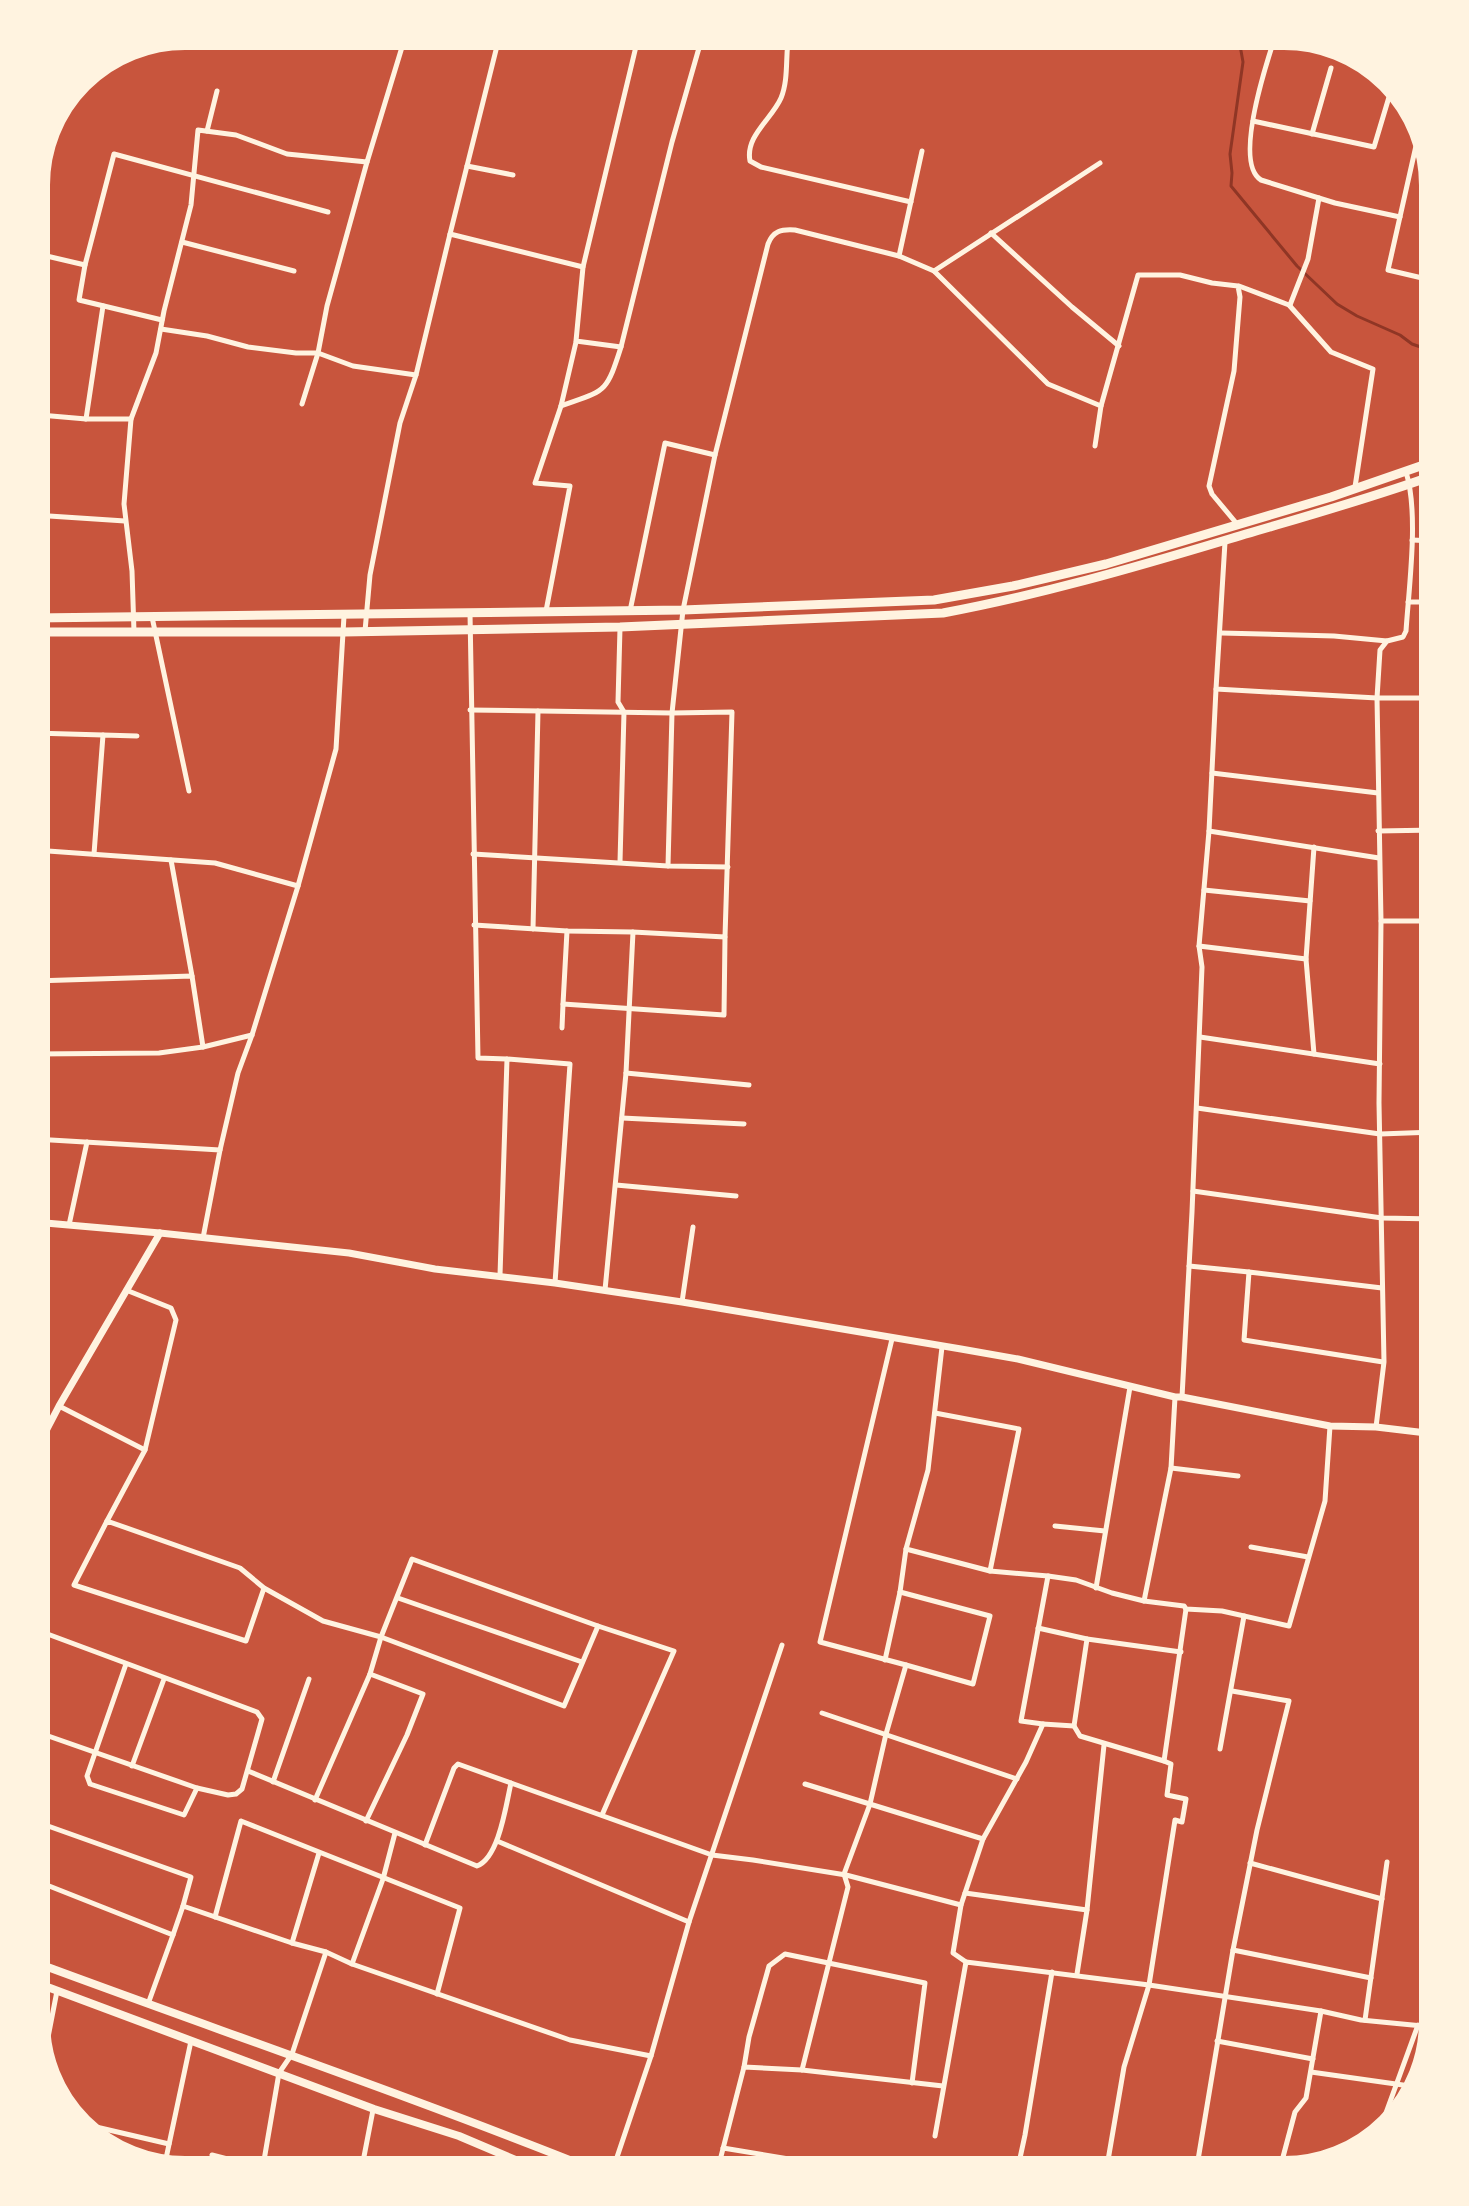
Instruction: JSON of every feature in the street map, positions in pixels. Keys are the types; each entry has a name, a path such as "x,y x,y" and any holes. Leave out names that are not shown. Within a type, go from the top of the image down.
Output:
{"highway":[{"path":"48,618 683,610 934,600 1078,571 1238,525 1421,466"},
{"path":"48,632 344,632 620,627 943,613 1163,559 1421,480"},
{"path":"284,616 284,632"},
{"path":"216,617 216,632"}],"main road":[{"path":"48,1967 234,2036 292,2054 564,2158"},
{"path":"48,1987 374,2109 459,2136 511,2158"}],"street":[{"path":"302,404 367,162 402,48"},
{"path":"365,631 370,575 400,423 416,375 496,48"},
{"path":"546,612 570,486 535,483 561,406 576,341 583,267 636,48"},
{"path":"561,406 598,393 610,381 699,48"},
{"path":"788,48 783,93 755,136 750,161 761,167 911,202"},
{"path":"1272,48 1253,121 1250,149 1255,177 1319,198 1400,217"},
{"path":"1312,134 1331,68"},
{"path":"207,131 217,91"},
{"path":"1253,121 1374,147 1389,97"},
{"path":"134,632 132,571 124,504 131,419 156,353 191,205 198,130 236,135 287,154 367,162"},
{"path":"1415,148 1388,270 1421,278"},
{"path":"899,256 922,151"},
{"path":"162,320 79,300 114,154 328,212"},
{"path":"934,271 1100,163"},
{"path":"467,166 513,175"},
{"path":"1289,305 1308,259 1319,198"},
{"path":"668,866 672,713 683,610 715,455 771,236 784,229 795,230 899,256 934,271 1048,384 1101,406"},
{"path":"991,233 1119,346"},
{"path":"450,234 583,267"},
{"path":"182,242 294,271"},
{"path":"48,256 85,265"},
{"path":"1095,446 1101,406 1138,275 1180,275 1238,286 1289,305 1331,352 1373,369 1355,489"},
{"path":"1238,286 1240,297 1234,371 1209,486 1238,525"},
{"path":"86,419 103,306"},
{"path":"161,329 207,336 248,347 318,353 353,366 416,375"},
{"path":"576,341 621,347"},
{"path":"48,416 131,419"},
{"path":"630,611 665,443 715,455"},
{"path":"1221,633 1334,636 1387,641 1405,635 1412,540 1410,484 1406,472"},
{"path":"48,516 125,521"},
{"path":"1412,540 1421,540"},
{"path":"1144,1601 1171,1468 1189,1266 1200,1037 1202,967 1199,946 1209,831 1225,541"},
{"path":"1408,602 1421,602"},
{"path":"470,613 478,1058 570,1064 555,1283"},
{"path":"203,1238 238,1073 298,886 336,749 344,616"},
{"path":"152,617 189,791"},
{"path":"620,627 618,702 624,712 620,862"},
{"path":"1376,1427 1384,1362 1377,698 1380,650 1387,641"},
{"path":"1216,689 1421,698"},
{"path":"470,710 732,712 724,1015 563,1004"},
{"path":"533,929 538,711"},
{"path":"48,733 137,736"},
{"path":"94,854 103,735"},
{"path":"1212,773 1378,793"},
{"path":"1378,831 1421,830"},
{"path":"1209,831 1379,858"},
{"path":"1314,847 1306,959 1314,1054"},
{"path":"48,851 215,863 298,886"},
{"path":"473,854 728,867"},
{"path":"171,860 203,1047"},
{"path":"1204,890 1310,901"},
{"path":"1381,921 1421,921"},
{"path":"474,925 725,937"},
{"path":"562,1028 567,931"},
{"path":"605,1291 626,1073 633,932"},
{"path":"1199,946 1306,959"},
{"path":"48,981 192,976"},
{"path":"48,1054 159,1053 203,1047 252,1035"},
{"path":"1200,1037 1380,1064"},
{"path":"500,1275 507,1059"},
{"path":"626,1073 749,1085"},
{"path":"1197,1108 1380,1134 1421,1133"},
{"path":"622,1118 744,1124"},
{"path":"48,1140 220,1150"},
{"path":"69,1225 87,1142"},
{"path":"616,1185 736,1196"},
{"path":"1193,1191 1382,1218 1421,1219"},
{"path":"48,1223 349,1253 435,1269 500,1275 682,1302 1018,1359 1178,1397 1330,1426 1421,1432"},
{"path":"682,1302 693,1227"},
{"path":"48,1427 160,1233"},
{"path":"1189,1266 1382,1288"},
{"path":"1249,1272 1244,1340 1384,1362"},
{"path":"126,1290 171,1308 176,1320 174,1335 145,1450 74,1585 246,1641 264,1588"},
{"path":"892,1339 820,1642 973,1684 990,1616 900,1592"},
{"path":"885,1660 906,1549 928,1470 942,1347"},
{"path":"1096,1588 1130,1386"},
{"path":"59,1406 145,1450"},
{"path":"935,1413 1019,1429 990,1571"},
{"path":"906,1549 990,1571 1076,1580 1144,1601 1184,1606 1186,1609 1222,1611 1289,1626 1325,1501 1330,1426"},
{"path":"1171,1468 1238,1476"},
{"path":"107,1521 240,1568 264,1588 323,1621 381,1637 564,1706 598,1626"},
{"path":"1055,1526 1105,1531"},
{"path":"1251,1547 1308,1557"},
{"path":"315,1800 370,1674 412,1559 674,1651 602,1815"},
{"path":"1048,1576 1021,1721 1074,1726"},
{"path":"398,1598 582,1662"},
{"path":"1164,1761 1186,1609"},
{"path":"1220,1749 1244,1616"},
{"path":"1038,1628 1087,1639 1181,1652"},
{"path":"48,1634 260,1715 262,1719 242,1789 228,1795 197,1788 48,1736"},
{"path":"1087,1639 1074,1726 1080,1736 1171,1764 1167,1795 1186,1799 1182,1822 1175,1820 1149,1985 1124,2067 1108,2158"},
{"path":"617,2158 651,2056 689,1922 782,1645"},
{"path":"126,1664 87,1781 184,1815 197,1788"},
{"path":"802,2070 848,1887 844,1874 870,1804 906,1665"},
{"path":"366,1821 423,1694 370,1674"},
{"path":"132,1766 164,1679"},
{"path":"273,1782 309,1679"},
{"path":"1198,2158 1250,1863 1289,1701 1232,1691"},
{"path":"822,1713 1017,1779"},
{"path":"1043,1724 983,1839 961,1905 953,1953 966,1962 1077,1974 1365,2020 1418,2025 1386,2112"},
{"path":"1077,1974 1087,1910 1104,1745"},
{"path":"425,1845 458,1764 712,1855 844,1874 961,1905"},
{"path":"248,1771 477,1866 488,1858 497,1841 511,1783"},
{"path":"805,1784 983,1839"},
{"path":"215,1917 241,1821 460,1908 437,1994"},
{"path":"48,1826 191,1877 148,2004"},
{"path":"352,1964 383,1879 395,1833"},
{"path":"497,1841 689,1922"},
{"path":"292,1943 319,1853"},
{"path":"1365,2020 1387,1862"},
{"path":"1250,1863 1382,1899"},
{"path":"48,1886 173,1935"},
{"path":"965,1893 1087,1910"},
{"path":"183,1906 326,1952 352,1964 570,2040 651,2056"},
{"path":"1233,1950 1371,1978"},
{"path":"264,2158 279,2073 292,2054 326,1952"},
{"path":"720,2158 769,1966 785,1954 925,1983 912,2083"},
{"path":"935,2136 966,1962"},
{"path":"1020,2158 1052,1972"},
{"path":"49,2033 57,1990"},
{"path":"1283,2158 1295,2112 1306,2098 1321,2011"},
{"path":"166,2156 191,2040"},
{"path":"1217,2041 1313,2059"},
{"path":"744,2067 802,2070 943,2086"},
{"path":"1311,2072 1405,2086"},
{"path":"364,2158 374,2109"},
{"path":"100,2128 169,2144"},
{"path":"723,2148 774,2158"},
{"path":"212,2155 222,2158"}],"waterway":[{"path":"1240,48 1243,62 1230,154 1231,186 1297,266 1337,304 1421,347"}]}
